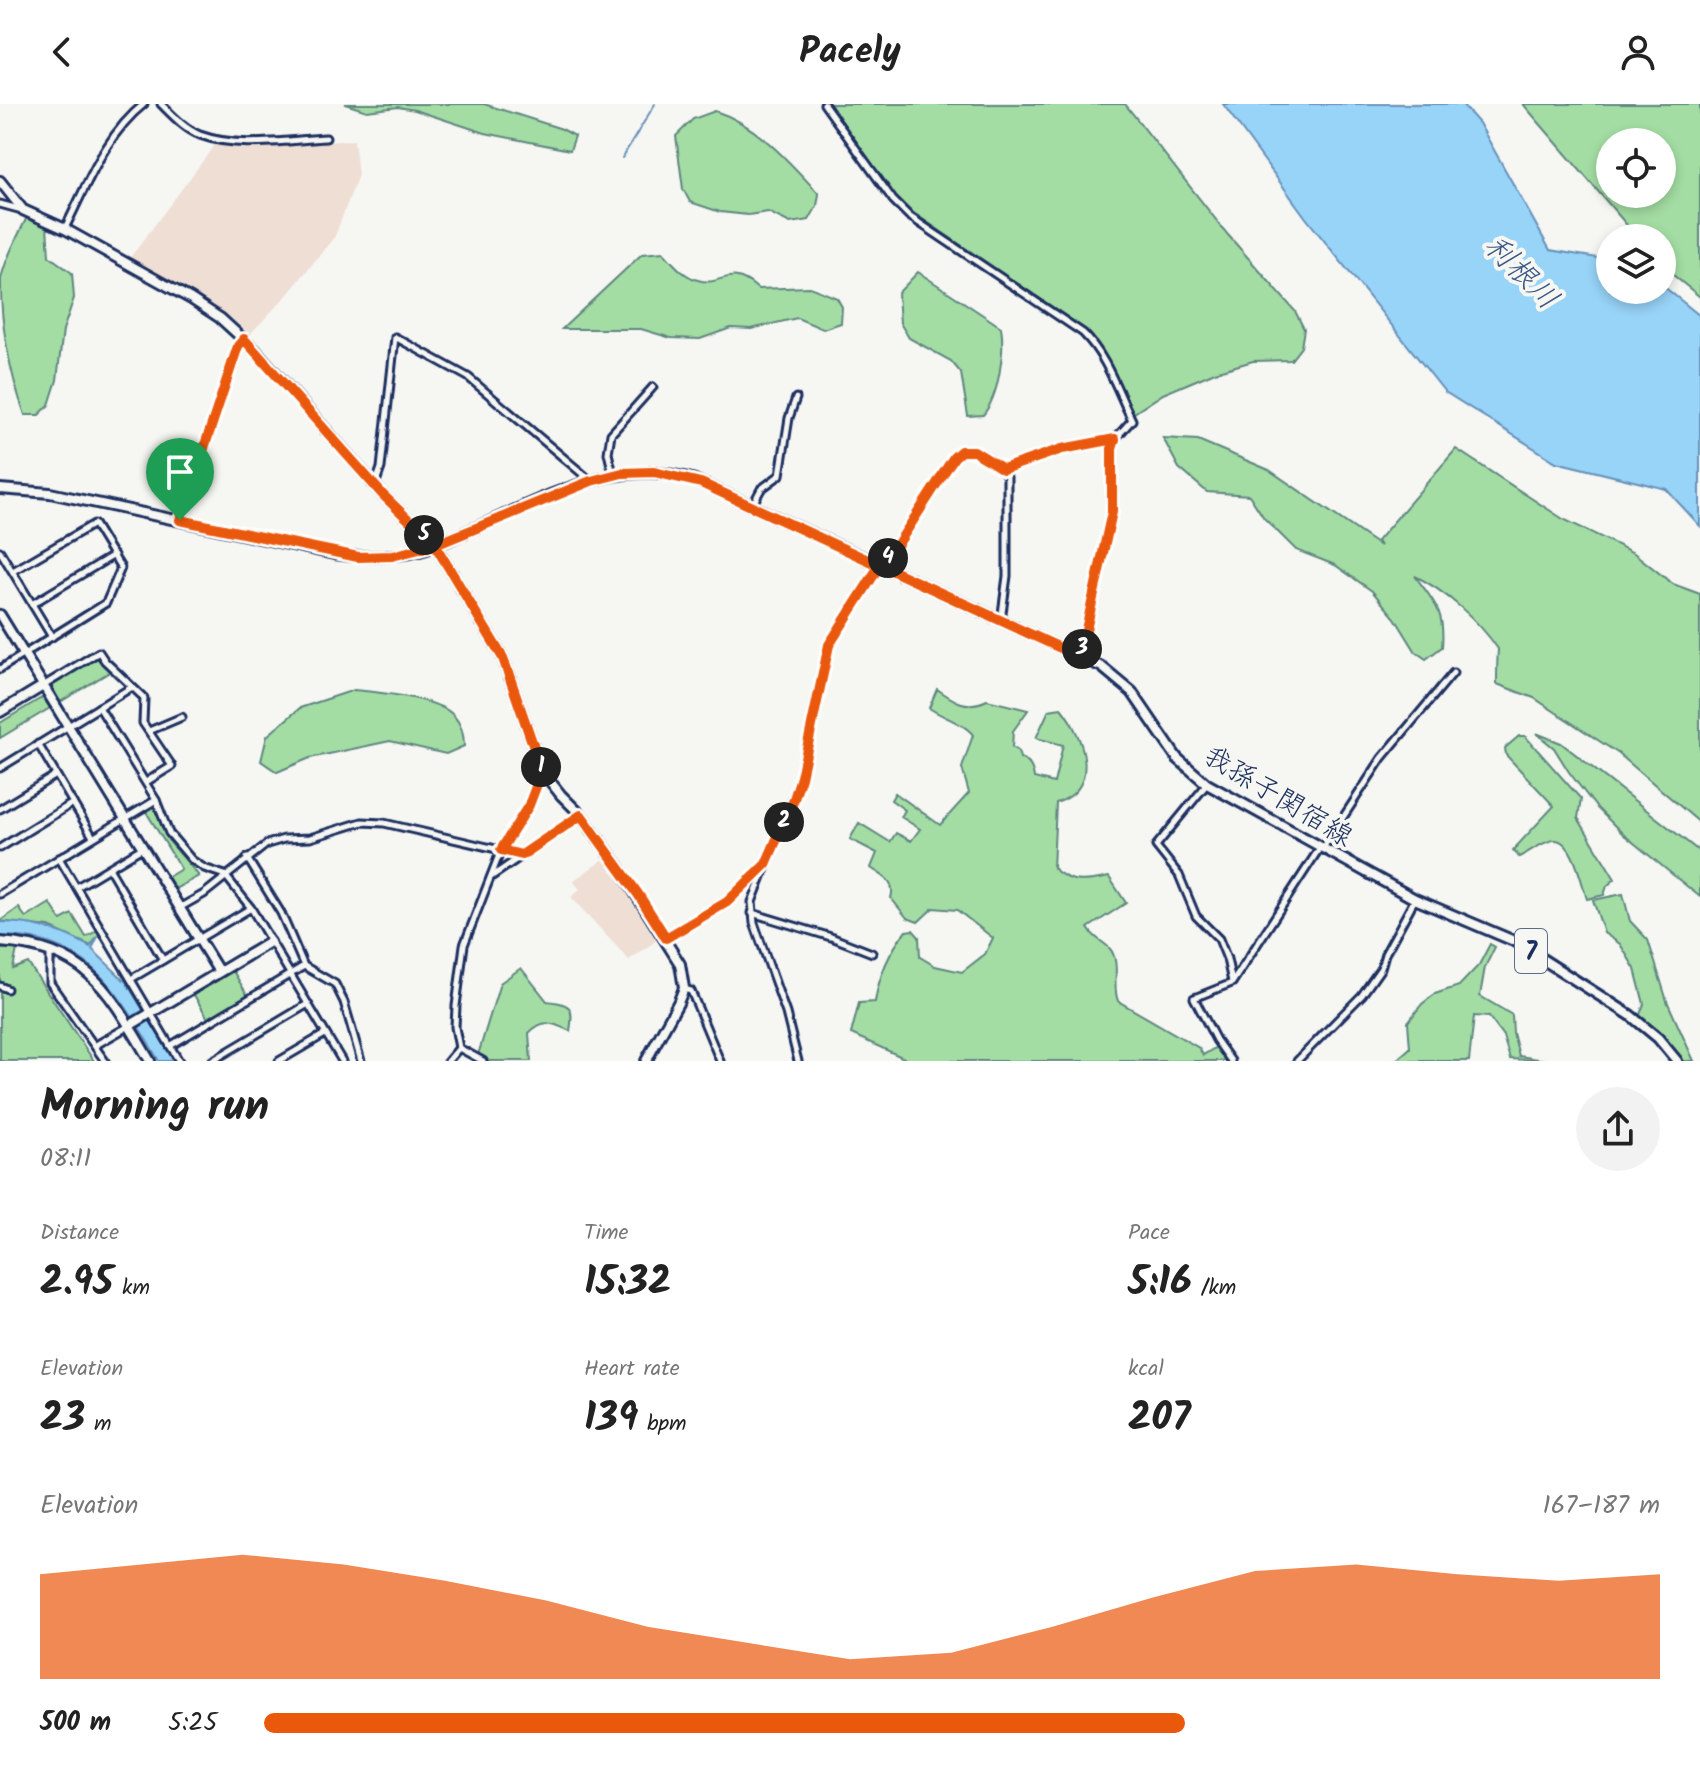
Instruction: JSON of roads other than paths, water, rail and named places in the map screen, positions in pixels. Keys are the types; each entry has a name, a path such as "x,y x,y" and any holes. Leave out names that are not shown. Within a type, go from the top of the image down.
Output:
{"street":[{"path":"65,229 106,148 118,130 144,104"},
{"path":"161,104 184,125 212,138 245,141 326,138"},
{"path":"824,104 893,200 909,216 1071,324 1092,342 1132,420 1115,439 1112,449 1112,512 1080,657"},
{"path":"0,181 23,210"},
{"path":"0,204 13,210 23,210 65,229 220,318 244,339 375,486 435,545 503,658 542,771 581,815 638,894 680,964 684,988 646,1061"},
{"path":"375,486 381,468 395,337 468,377 591,481"},
{"path":"180,520 238,346 244,339"},
{"path":"613,474 608,453 611,434 653,387"},
{"path":"752,506 761,489 780,475 789,418 796,398"},
{"path":"1003,469 1062,449 1115,439"},
{"path":"798,1061 795,1042 752,913 754,895 801,777 829,645 954,457 961,451 974,451 1003,469 1007,477 1007,576 1001,621"},
{"name":"我孫子関宿線","path":"0,489 50,493 358,557 392,556 435,545 613,474 646,471 701,483 1102,667 1124,683 1177,758 1207,784 1415,899 1514,941 1641,1023 1677,1061"},
{"path":"0,669 106,603 121,568 94,524 13,571"},
{"path":"0,551 52,637"},
{"path":"32,604 114,555"},
{"path":"0,615 219,972"},
{"path":"0,712 99,652 144,698 143,723 172,766 146,782"},
{"path":"1231,1061 1194,998 1232,983 1382,758 1453,673"},
{"path":"0,768 132,687"},
{"path":"99,707 146,782 169,833 204,868 225,875 251,908 342,1061"},
{"path":"149,731 182,717"},
{"path":"38,744 93,837"},
{"path":"459,1048 455,1027 456,1006 464,945 501,850 529,805 542,771"},
{"path":"0,809 56,775"},
{"path":"1207,784 1156,846 1179,875 1196,916 1219,939 1232,983"},
{"path":"0,894 156,800"},
{"path":"0,848 73,803"},
{"path":"490,877 581,815"},
{"path":"179,908 204,894 247,858 275,840 310,838 345,826 369,822 522,855"},
{"path":"77,887 142,848"},
{"path":"59,858 131,979 148,1014 179,1061"},
{"path":"247,858 281,913 304,966 335,984 344,1002 361,1061"},
{"path":"666,938 727,902 766,864"},
{"path":"109,868 163,960"},
{"path":"1297,1061 1362,995 1381,968 1385,954 1415,899"},
{"path":"131,979 251,908"},
{"path":"752,913 872,953"},
{"path":"0,942 22,943 51,950 70,959 101,984 132,1024 150,1061"},
{"path":"96,1045 270,942"},
{"path":"51,950 50,983 105,1061"},
{"path":"170,1046 304,966"},
{"path":"684,988 691,991 720,1061"},
{"path":"212,1061 308,1004"},
{"path":"279,1061 325,1034"},
{"path":"448,1061 459,1048"},
{"path":"459,1048 483,1061"}],"water":[{"name":"利根川","path":"1223,104 1462,104 1479,123 1550,250 1596,258 1596,304 1676,304 1676,296 1700,316 1700,526 1666,489 1556,462 1445,392 1306,218"},
{"path":"0,922 47,928 90,947 99,934 92,949 126,982 174,1061 159,1061 115,992 79,957 31,938 0,936"}],"waterway":[{"path":"622,158 655,104"}]}
